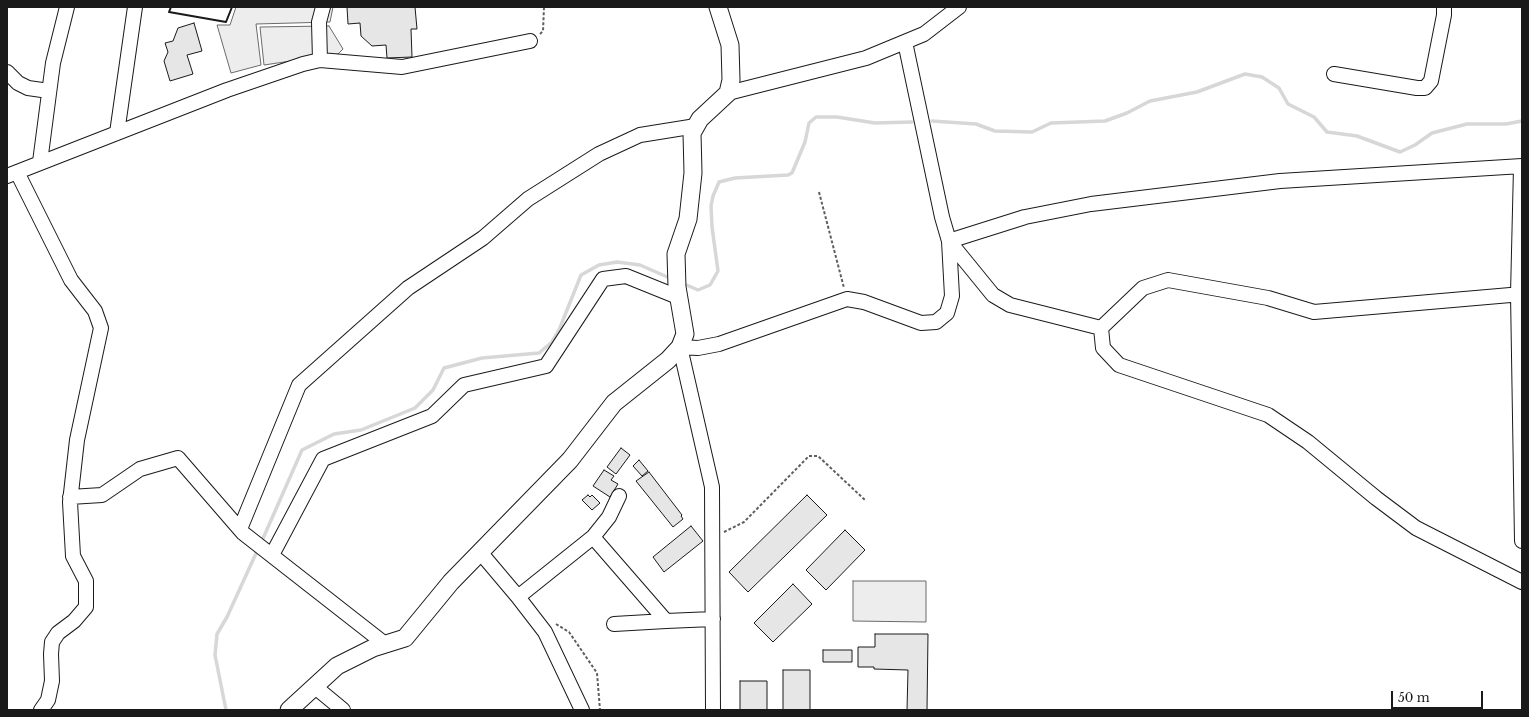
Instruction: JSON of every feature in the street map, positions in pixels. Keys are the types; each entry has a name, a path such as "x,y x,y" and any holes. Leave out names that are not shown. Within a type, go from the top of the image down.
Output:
{"main road":[{"path":"289,710 337,666 372,648 406,638 451,582 570,460 614,403 668,360 680,347 685,334 677,286 676,254 688,219 693,173 692,133 700,119 728,93 731,80 730,45 718,7"}],"street":[{"path":"40,162 53,62 67,7"},
{"path":"117,132 135,7"},
{"path":"320,60 319,22 323,7"},
{"path":"728,93 866,58 924,34 959,7"},
{"path":"1334,74 1417,88 1425,88 1431,81 1444,15 1444,7"},
{"path":"41,710 48,700 52,681 50,654 52,642 58,633 74,621 86,607 86,581 73,556 70,497 77,440 101,328 95,311 71,280 12,174 227,90 320,60 402,67 530,41"},
{"path":"713,710 712,487 680,347 698,348 719,344 847,299 864,302 921,323 936,322 947,312 952,296 949,240 942,217 905,42"},
{"path":"7,72 18,82 28,88 49,91"},
{"path":"240,529 299,385 408,288 483,238 528,199 599,154 640,135 696,126"},
{"path":"949,240 1025,217 1091,204 1280,181 1521,166 1520,294 1522,541"},
{"path":"949,240 993,295 1010,305 1101,328"},
{"path":"264,549 323,460 432,416 464,385 546,366 603,279 626,276 677,286"},
{"path":"1101,328 1143,288 1168,280 1268,298 1314,312 1520,294"},
{"path":"1101,328 1103,348 1119,365 1268,415 1308,442 1376,498 1416,528 1522,582"},
{"path":"70,497 102,495 140,468 178,458 240,529 385,644"},
{"path":"518,597 593,537 609,517 619,496"},
{"path":"593,537 666,621"},
{"path":"480,552 545,632 582,710"},
{"path":"614,624 713,619"},
{"path":"314,686 343,710"}],"path":[{"path":"530,41 543,31 544,7"},
{"path":"819,192 847,299"},
{"path":"712,538 744,522 809,456 818,456 865,500"},
{"path":"534,618 542,615 569,632 597,674 600,710"}],"shaded area":[{"path":"236,7 333,7 330,22 256,24 261,65 231,73 217,25 230,25"},
{"path":"329,26 343,49 338,54 264,65 260,27"},
{"path":"853,581 926,581 926,622 853,621"}],"building":[{"path":"347,7 415,7 417,29 411,29 412,57 387,58 386,45 372,46 361,36 360,23 348,24"},
{"path":"194,23 202,51 187,55 193,74 170,81 164,61 168,52 165,43 173,41 178,28"},
{"path":"621,448 630,455 616,474 607,467"},
{"path":"639,460 648,471 642,476 633,466"},
{"path":"604,470 614,476 611,480 618,484 610,497 593,486"},
{"path":"649,472 682,515 681,516 683,519 673,527 636,481"},
{"path":"588,495 590,497 592,495 600,503 592,510 582,500"},
{"path":"807,495 827,515 748,592 729,572"},
{"path":"691,526 703,541 664,572 653,557"},
{"path":"845,530 865,550 826,590 806,570"},
{"path":"793,584 812,604 773,642 754,623"},
{"path":"875,634 928,634 927,710 907,710 908,670 858,667 858,647 875,647"},
{"path":"823,650 852,650 852,662 823,662"},
{"path":"783,670 810,670 810,710 783,710"},
{"path":"740,681 767,681 767,710 740,710"}],"waterway":[{"path":"932,121 976,124 995,131 1032,132 1051,123 1105,121 1127,113 1150,101 1197,92 1245,74 1262,77 1279,88 1288,104 1314,117 1327,132 1357,136 1400,152 1415,145 1432,133 1467,124 1506,124 1522,121"},
{"path":"682,283 698,290 710,285 718,271 712,227 711,206 713,196 719,182 735,178 788,175 792,173 805,142 809,123 816,117 837,117 875,123 912,122"},
{"path":"261,543 302,450 334,434 361,430 415,408 433,390 444,368 482,358 539,353 552,342 559,330 581,275 599,265 617,262 640,265 672,279"},
{"path":"226,710 215,655 217,634 227,617 258,549"}],"wall":[{"path":"171,7 169,12 226,22 232,7"}]}
